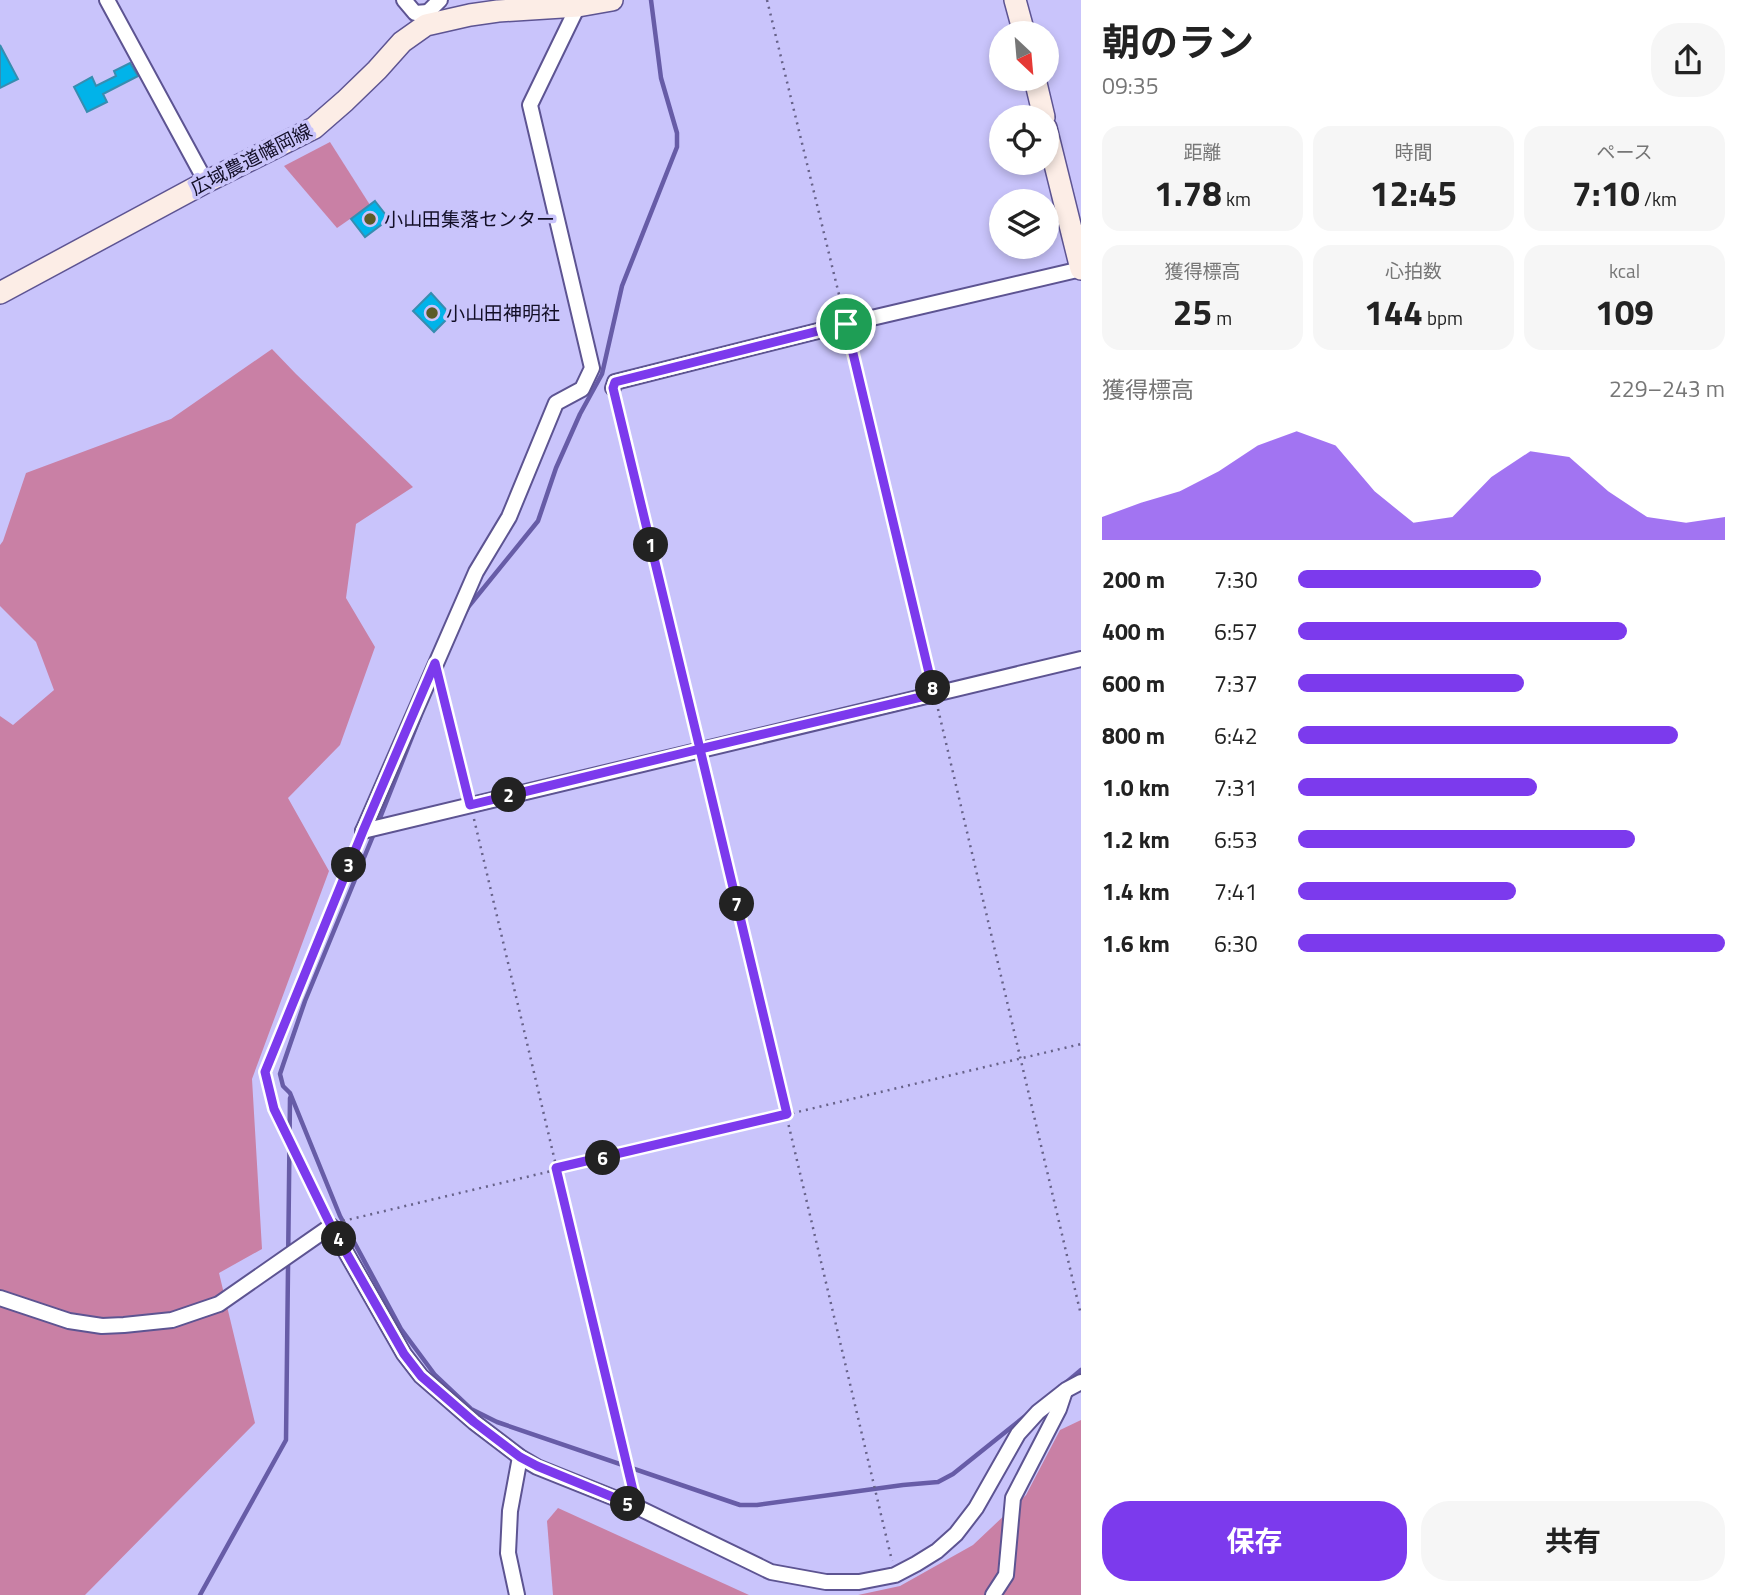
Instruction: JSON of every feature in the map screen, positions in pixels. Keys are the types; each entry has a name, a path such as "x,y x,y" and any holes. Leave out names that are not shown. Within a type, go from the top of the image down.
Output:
{"street":[{"path":"107,0 206,182"},
{"path":"404,0 415,13 427,19 440,0"},
{"name":"広域農道幡岡線","path":"0,293 206,182 314,128 369,78 427,19 578,6 612,0"},
{"path":"1015,0 1021,21"},
{"path":"363,831 476,572 509,516 556,403 582,390 592,368 530,106 578,6"},
{"path":"613,388 615,382 1081,269 1058,175"},
{"path":"363,831 1081,659"},
{"path":"0,1298 69,1321 91,1324 124,1325 172,1320 219,1304 331,1226 412,1365 474,1422 520,1457 637,1507 771,1572 826,1582 859,1582 895,1575 937,1551 956,1534 976,1508 1018,1434 1038,1412 1081,1382"},
{"path":"993,1595 1006,1575 1013,1498 1066,1390"},
{"path":"517,1595 508,1553 510,1511 520,1457"}],"path":[{"path":"767,0 1081,1315"},
{"path":"613,388 895,1575"},
{"path":"435,663 637,1507"},
{"path":"363,831 265,1072 274,1109 331,1226 347,1219 556,1168 1081,1044"}],"shaded area":[{"path":"330,142 370,205 337,228 284,166"},
{"path":"272,349 413,487 356,524 346,598 375,647 340,745 288,798 329,871 252,1079 262,1249 219,1273 255,1423 85,1595 0,1595 0,716 13,725 54,690 36,642 0,606 0,545 26,473 171,419"},
{"path":"1081,1420 1081,1595 858,1595 900,1586 973,1545 1026,1495 1060,1430"},
{"path":"558,1508 749,1595 553,1595 547,1521"}],"building":[{"path":"0,45 18,79 0,88"},
{"path":"130,63 138,76 103,94 107,102 87,112 74,87 92,77 96,86 116,76 114,71"},
{"name":"小山田集落センター","path":"375,201 389,219 365,237 351,219"},
{"name":"小山田神明社","path":"431,293 451,315 434,332 413,311"}],"waterway":[{"path":"465,613 538,521 556,468 580,414 602,374 622,286 677,147 677,133 661,78 651,0"},
{"path":"378,823 420,717"},
{"path":"375,831 305,1001 280,1074 340,1216 401,1329 435,1375 471,1409 497,1422 740,1505 938,1482 953,1474 1029,1413"},
{"path":"200,1595 286,1440 290,1098"},
{"path":"1063,1385 1081,1370"}],"place":[{"name":"小山田集落センター","path":"370,219"},
{"name":"小山田神明社","path":"432,313"}],"route":[{"path":"846,324 615,382 613,388 700,749 470,805 435,663 265,1072 274,1109 331,1226 404,1354 421,1376 520,1457 637,1507 556,1168 787,1114 700,749 934,694 846,324"}]}
